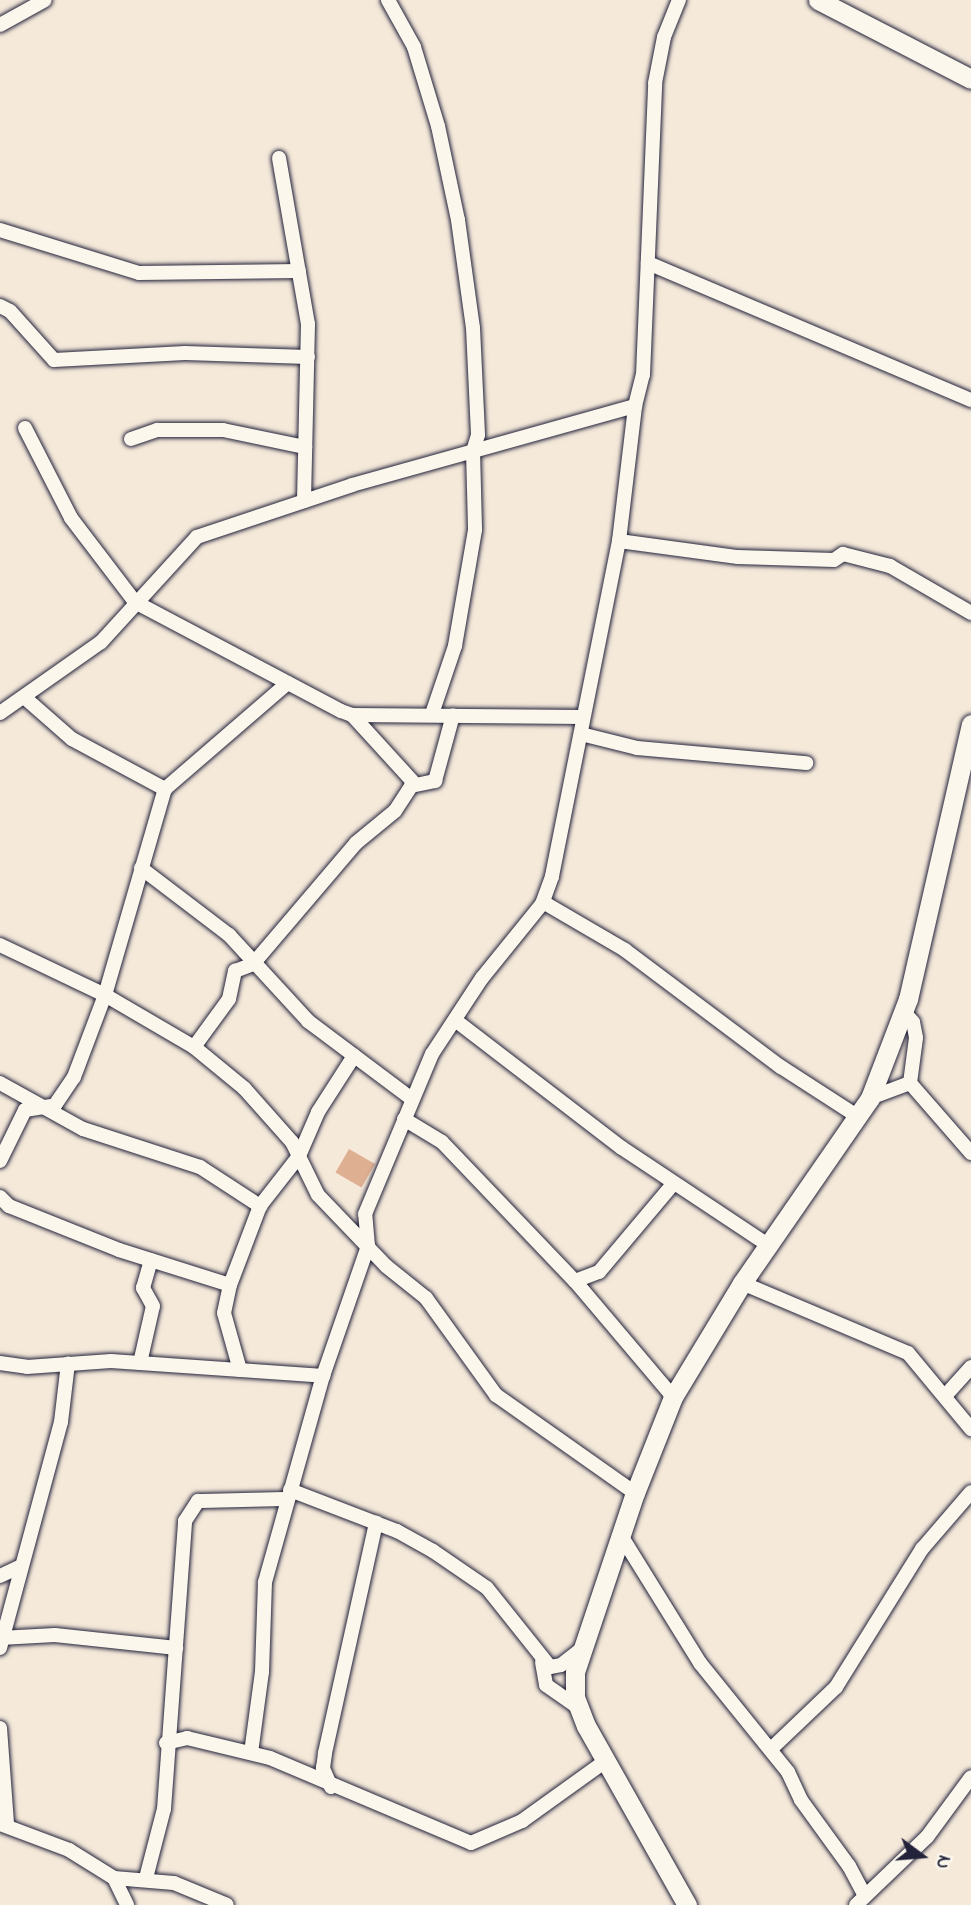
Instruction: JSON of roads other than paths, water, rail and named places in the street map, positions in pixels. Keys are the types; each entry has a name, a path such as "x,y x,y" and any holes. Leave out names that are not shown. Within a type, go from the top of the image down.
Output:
{"street":[{"path":"0,25 45,0"},
{"path":"388,0 414,47 458,220 473,328 478,435 473,451 475,530 455,646 432,715"},
{"path":"251,1753 262,1672 265,1582 323,1376 368,1246 365,1214 432,1054 543,902 619,541 635,406 643,375 654,83 664,37 679,0"},
{"path":"818,0 971,79"},
{"path":"279,158 309,324 304,501"},
{"path":"0,230 139,273 299,271"},
{"path":"648,264 971,400"},
{"path":"0,306 10,311 54,360 185,353 307,357"},
{"path":"0,712 101,642 197,537 304,501 635,406"},
{"path":"25,428 71,518 135,602 352,715 415,784"},
{"path":"131,439 156,429 223,430 305,447"},
{"path":"619,541 738,557 834,560 843,554 890,566 971,613"},
{"path":"0,1161 25,1110 55,1105 74,1077 105,995 165,789 288,683"},
{"path":"24,697 72,739 165,789"},
{"path":"352,715 583,717"},
{"path":"194,1047 225,1007 234,971 253,964 356,843 395,811 415,784 430,783 438,777 453,715"},
{"path":"687,1905 578,1707 575,1672 620,1534 673,1397 742,1283 870,1098 903,1011 971,724"},
{"path":"580,734 637,748 806,763"},
{"path":"141,868 229,935 308,1021 412,1099"},
{"path":"543,902 625,950 782,1067 857,1116"},
{"path":"0,945 105,995 194,1047 244,1088 299,1156 318,1195 368,1246 426,1298 496,1395 635,1493"},
{"path":"903,1011 913,1022 916,1038 910,1083 971,1153"},
{"path":"455,1020 674,1183 768,1245"},
{"path":"240,1370 224,1313 230,1285 260,1206 299,1156 318,1112 354,1056"},
{"path":"0,1083 48,1107 83,1129 200,1167 260,1206"},
{"path":"870,1098 910,1083"},
{"path":"404,1119 442,1142 575,1281 673,1397"},
{"path":"575,1281 599,1272 674,1183"},
{"path":"0,1197 9,1206 151,1260 230,1285"},
{"path":"140,1363 153,1306 143,1288 151,1260"},
{"path":"742,1283 908,1353 971,1429"},
{"path":"0,1363 27,1367 68,1363 140,1363 323,1376"},
{"path":"68,1363 61,1422 19,1567 1,1642 55,1635 176,1648"},
{"path":"945,1396 971,1367"},
{"path":"771,1749 836,1686 922,1549 971,1492"},
{"path":"146,1878 163,1818 168,1720 181,1617 183,1536 192,1507 208,1499 289,1495 376,1523 433,1551 487,1588 542,1662 550,1667 561,1665 583,1648"},
{"path":"331,1787 323,1768 325,1753 376,1523"},
{"path":"620,1534 700,1663 771,1749 861,1900 927,1837 967,1793 971,1777"},
{"path":"0,1576 19,1567"},
{"path":"0,1590 10,1607"},
{"path":"542,1662 546,1685 578,1707"},
{"path":"168,1720 187,1738"},
{"path":"0,1728 4,1824 69,1850 114,1878 146,1878 174,1883 227,1905"},
{"path":"166,1743 187,1738 251,1753 465,1842 477,1843 522,1821 607,1760"},
{"path":"114,1878 127,1905"}]}
